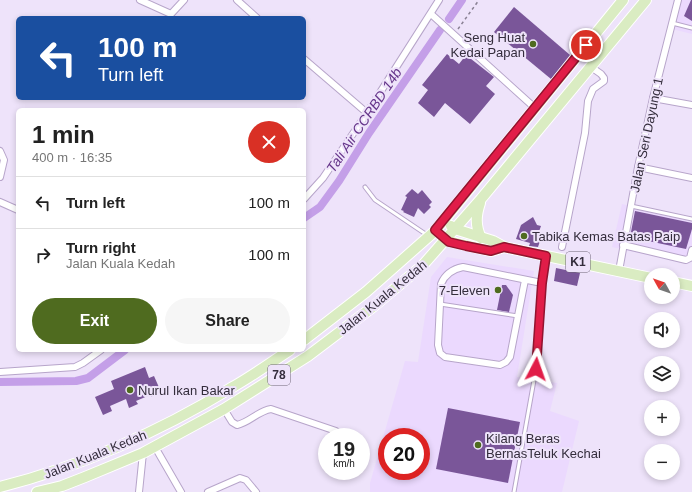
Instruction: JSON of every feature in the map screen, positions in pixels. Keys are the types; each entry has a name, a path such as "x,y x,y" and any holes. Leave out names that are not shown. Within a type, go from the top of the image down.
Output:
{"main road":[{"name":"Jalan Kuala Kedah","path":"306,338 366,292 432,233 623,0"},
{"name":"Jalan Kuala Kedah","path":"37,492 61,489 143,453 224,409 308,356 374,306 423,265 455,229 646,0"},
{"path":"481,199 476,218 478,232 481,238"},
{"name":"K1","path":"444,220 455,229 493,241 504,247 644,276"},
{"name":"K1","path":"432,233 452,242 491,251 504,247"},
{"path":"423,265 442,250 466,246"},
{"path":"680,283 692,286"},
{"name":"Jalan Kuala Kedah","path":"0,487 34,478 66,467 137,439 184,416 232,388 287,352"}],"street":[{"path":"140,0 170,16 184,0"},
{"path":"237,0 256,16"},
{"path":"306,198 322,178 367,113 440,0"},
{"name":"Jalan Seri Dayung 1","path":"619,271 638,167 653,98 678,0"},
{"path":"431,14 535,108"},
{"path":"306,61 367,113"},
{"path":"562,247 585,133 588,101 593,89 604,81 601,74 591,66"},
{"path":"653,98 692,105"},
{"path":"0,151 4,160 0,177"},
{"path":"638,167 692,178"},
{"path":"0,202 16,209"},
{"path":"623,245 686,260 690,258 692,250"},
{"path":"525,280 510,357 506,362 500,365 445,357 440,353 438,345 441,284 443,279 450,272 463,267 542,283 546,256"},
{"path":"0,372 75,367 98,352"},
{"path":"224,409 232,422 237,425 244,423 262,411 271,409 327,428"},
{"path":"155,446 181,492"},
{"path":"139,492 143,453"},
{"path":"208,492 216,490 240,478 246,480 256,492"}],"lane":[{"path":"672,23 692,28"},
{"path":"365,187 375,200 432,233"},
{"path":"631,206 692,219"},
{"path":"514,492 536,369 542,283"},
{"path":"440,304 518,316"}],"path":[{"path":"454,34 479,0"}],"shaded area":[{"path":"674,0 692,0 692,34 668,28"},
{"path":"622,204 692,220 692,250 688,264 612,247"},
{"path":"447,257 534,271 517,377 557,383 550,411 579,421 562,492 370,492 370,483 378,455 378,480 430,480 430,428 386,428 405,361 418,362 431,277"}],"building":[{"path":"692,0 692,21 684,16"},
{"name":"Seng Huat Kedai Papan","path":"514,7 570,55 551,79 494,32"},
{"path":"447,54 459,64 466,55 494,77 486,86 495,94 470,124 445,103 434,117 418,103 428,90 422,85"},
{"path":"412,189 418,194 422,190 432,202 429,205 431,207 424,214 418,208 414,217 401,210 407,197 405,196"},
{"path":"635,211 692,223 692,229 686,249 634,238 631,232"},
{"path":"533,217 537,225 541,226 536,240 540,241 538,247 529,246 530,243 516,239 521,225"},
{"path":"556,268 580,273 577,286 554,281"},
{"path":"502,285 506,285 513,295 509,312 497,310"},
{"name":"Nurul Ikan Bakar","path":"145,367 149,378 154,376 161,392 151,397 150,395 136,401 138,404 129,408 126,399 110,406 112,411 103,415 95,397 114,389 111,381"},
{"name":"Kilang Beras BernasTeluk Kechai","path":"448,408 520,422 508,483 436,469"}],"waterway":[{"name":"Tali Air CCRBD 14b","path":"449,19 462,0"},
{"name":"Tali Air CCRBD 14b","path":"306,217 320,207 339,181 369,133 440,30"},
{"name":"Tali Air CCRBD 14b","path":"0,382 76,381 88,378 122,352"}],"place":[{"name":"Seng Huat Kedai Papan","path":"533,44"},
{"name":"Tabika Kemas Batas Paip","path":"524,236"},
{"name":"7-Eleven","path":"498,290"},
{"name":"Nurul Ikan Bakar","path":"130,390"},
{"name":"Kilang Beras BernasTeluk Kechai","path":"478,445"}],"route":[{"path":"536,369 542,283 546,256 504,247 491,251 466,246 449,242 435,230 586,45"}]}
